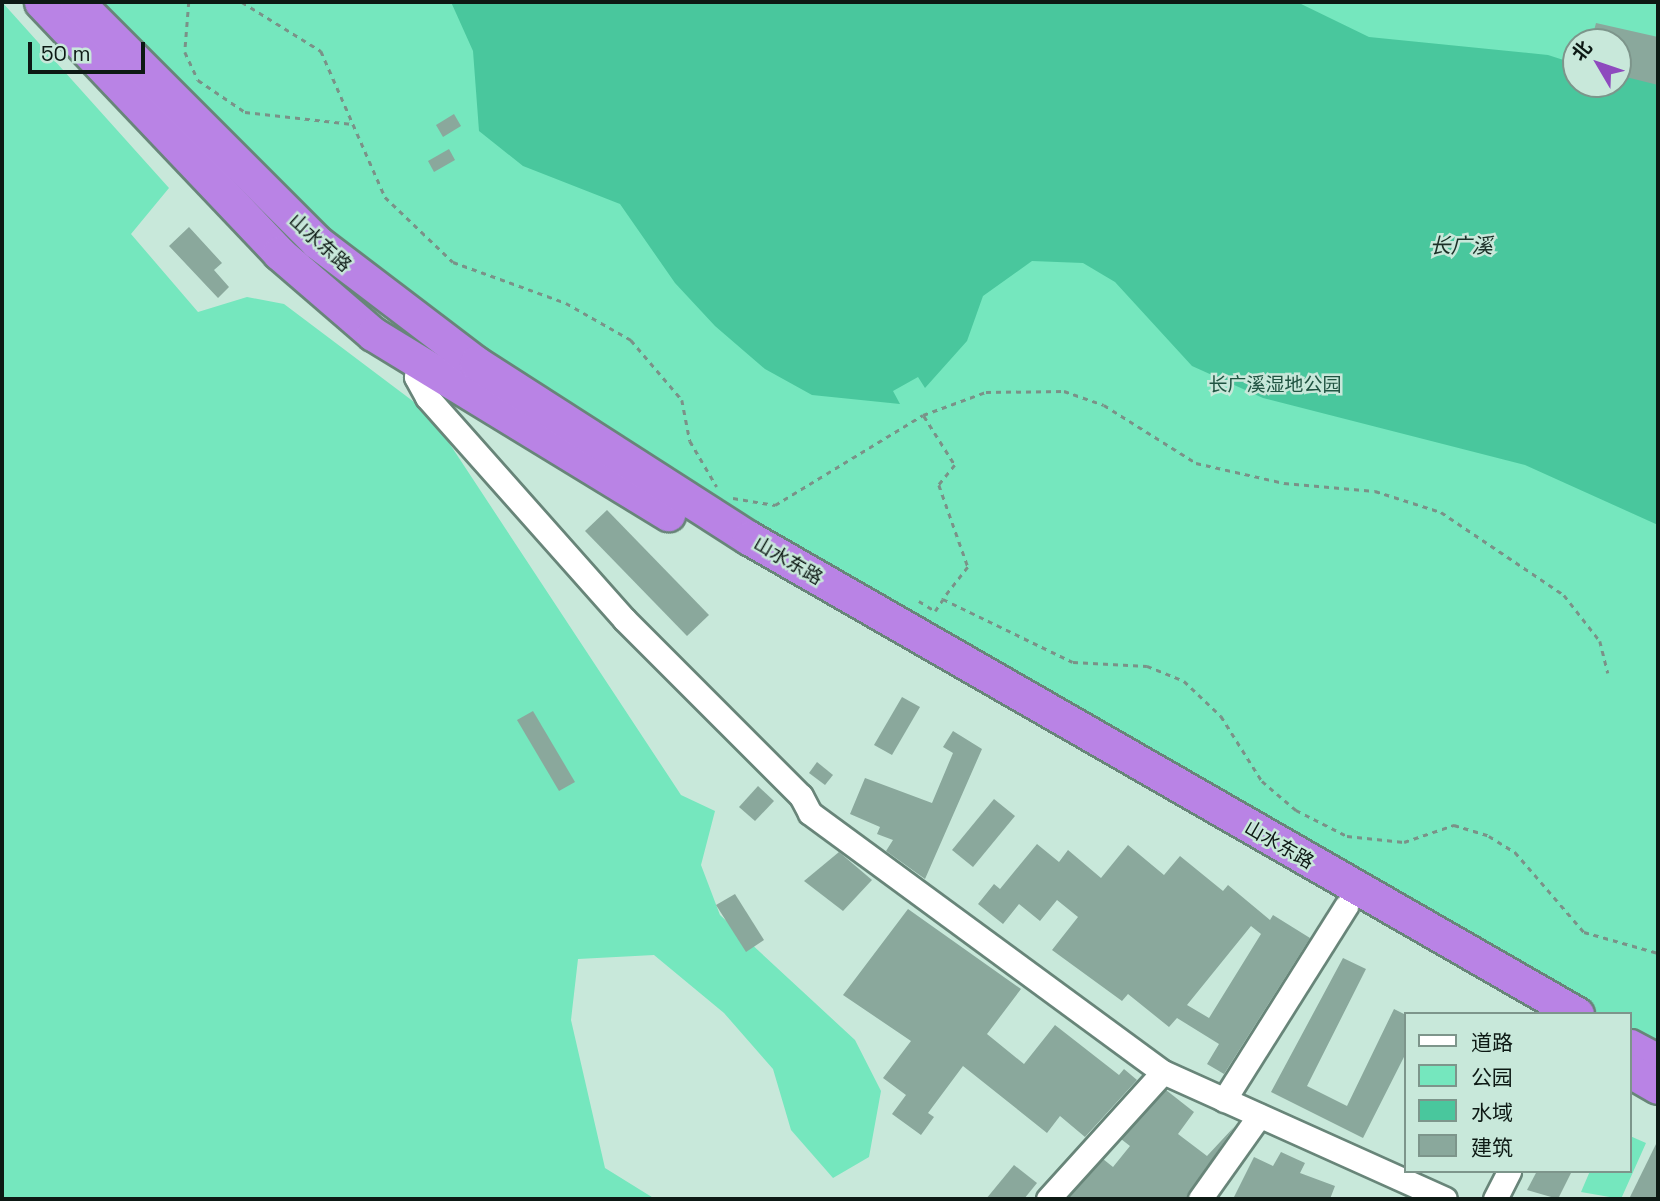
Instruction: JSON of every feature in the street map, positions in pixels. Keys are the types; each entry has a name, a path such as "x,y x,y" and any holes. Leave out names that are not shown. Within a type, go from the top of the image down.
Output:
{"highway":[{"name":"山水东路","path":"41,2 279,253 419,367 1527,1012"},
{"name":"山水东路","path":"77,2 317,242 476,363 749,538 1574,1012"},
{"path":"1632,1046 1658,1061"},
{"path":"1632,1073 1658,1087"}],"street":[{"path":"419,367 416,377 427,397 624,619 801,796 810,813 1163,1072 1445,1199"},
{"path":"1224,1100 1346,906"},
{"path":"1048,1199 1163,1072"},
{"path":"1200,1199 1259,1116"},
{"path":"1495,1199 1508,1173"}],"path":[{"path":"189,2 185,52 198,79 246,112 352,124"},
{"path":"242,2 321,51 342,85 352,124 385,197 453,262 566,303 631,340 682,400 704,475 724,495 775,505 923,415 986,392 1063,391 1104,405 1196,463 1284,483 1375,491 1441,512 1564,594 1600,641 1608,673"},
{"path":"919,601 935,611 968,567 939,485 955,465 923,415"},
{"path":"943,599 1073,662 1147,666 1184,681 1221,716 1262,781 1296,810 1348,836 1404,842 1454,825 1489,836 1515,852 1584,932 1658,953"}],"green space":[{"path":"2,2 169,188 131,234 198,312 247,297 284,304 430,414 681,795 715,811 701,865 720,915 855,1040 881,1091 869,1157 833,1178 791,1130 773,1069 724,1013 654,955 578,959 571,1020 605,1168 655,1199 2,1199"},
{"name":"长广溪湿地公园","path":"101,2 1658,2 1658,1048 1632,1033 1632,1012 1595,1012 832,573 409,302 278,186 229,128"},
{"path":"1632,1137 1646,1143 1621,1199 1581,1192 1589,1173 1632,1173"}],"water":[{"name":"长广溪","path":"451,2 1297,2 1369,37 1548,55 1562,60 1562,98 1632,98 1632,75 1658,73 1658,525 1525,465 1263,398 1192,366 1115,282 1083,263 1032,261 983,296 967,341 925,388 918,377 893,391 900,404 812,395 765,369 715,326 675,283 620,204 523,166 479,131 473,51"}],"building":[{"path":"1596,23 1618,28 1595,28"},
{"path":"1632,31 1658,37 1658,85 1632,78"},
{"path":"454,114 461,126 443,137 436,125"},
{"path":"449,149 455,160 434,172 428,161"},
{"path":"189,227 222,263 214,270 229,287 218,298 169,246"},
{"path":"607,510 709,615 687,636 585,531"},
{"path":"902,697 920,707 892,755 874,745"},
{"path":"533,711 575,782 559,791 517,720"},
{"path":"953,731 982,749 925,879 886,851 893,840 877,834 880,827 850,814 865,778 932,803 953,753 943,747"},
{"path":"817,762 833,775 825,785 809,773"},
{"path":"758,786 774,801 755,821 739,807"},
{"path":"994,799 1015,816 973,867 952,850"},
{"path":"1037,844 1059,862 1068,850 1101,878 1128,845 1164,875 1180,856 1223,891 1228,885 1270,920 1273,915 1310,938 1224,1074 1207,1064 1219,1044 1177,1018 1169,1027 1128,994 1122,1001 1052,950 1078,917 1057,900 1040,921 1019,904 1003,924 978,904 994,884 1000,889","holes":["1251,926 1261,934 1209,1018 1187,1005"]},
{"path":"839,852 872,880 843,911 804,881"},
{"path":"735,894 764,940 746,952 716,905"},
{"path":"908,909 1021,989 987,1034 1024,1064 1055,1025 1119,1075 1124,1069 1137,1080 1085,1137 1060,1116 1047,1133 963,1066 928,1113 934,1117 921,1135 892,1114 906,1095 883,1078 911,1041 843,995"},
{"path":"1343,958 1366,969 1307,1086 1347,1106 1394,1009 1404,1014 1404,1057 1363,1138 1271,1092"},
{"path":"1166,1090 1194,1112 1178,1134 1207,1156 1234,1127 1186,1199 1067,1199 1103,1159 1113,1167 1130,1146 1121,1139"},
{"path":"1658,1140 1658,1199 1629,1199"},
{"path":"1281,1152 1305,1163 1300,1173 1335,1186 1330,1199 1233,1199 1254,1157 1273,1166"},
{"path":"1014,1165 1037,1183 1024,1199 986,1199"},
{"path":"1536,1173 1571,1173 1558,1199 1527,1190"}]}
